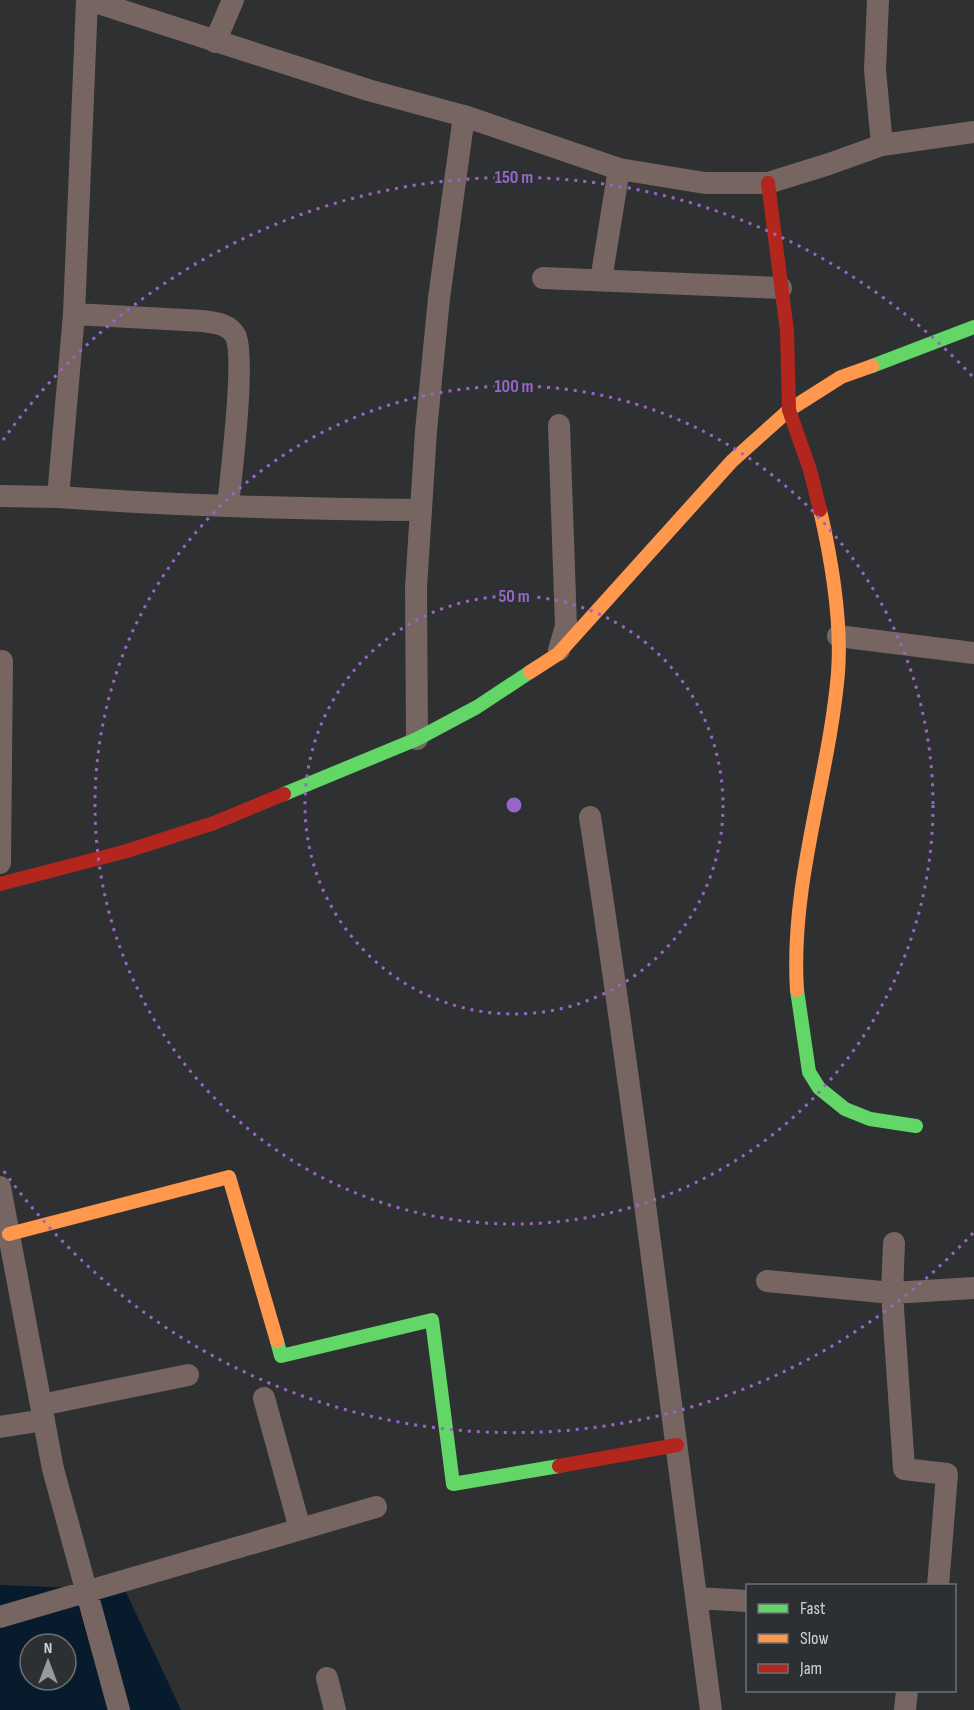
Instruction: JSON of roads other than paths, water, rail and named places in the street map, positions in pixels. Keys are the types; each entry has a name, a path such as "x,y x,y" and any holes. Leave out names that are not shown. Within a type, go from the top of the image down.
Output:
{"street":[{"path":"57,497 74,314 88,0 368,90 464,116 619,169 705,183 768,183 830,164 882,144 974,132"},
{"path":"215,42 233,0"},
{"path":"878,0 875,70 882,144"},
{"path":"417,739 416,588 426,431 439,298 464,116"},
{"path":"601,280 619,169"},
{"path":"768,183 787,331 789,410 810,470 827,542 838,636 838,671 833,716 814,810 797,922 795,960 805,1052 809,1072 819,1088 845,1109 870,1119 916,1126"},
{"path":"543,278 781,288"},
{"path":"74,314 202,321 223,324 236,336 239,363 228,505"},
{"path":"0,884 127,851 214,824 417,739 477,707 558,654 732,461 789,410 841,377 974,327"},
{"path":"558,654 566,626 559,425"},
{"path":"0,496 319,509 421,510"},
{"path":"838,636 974,653"},
{"path":"0,661 2,661 0,862"},
{"path":"590,816 613,963 711,1710"},
{"path":"9,1234 229,1177 281,1356 432,1320 453,1484 677,1445"},
{"path":"0,1186 53,1468 119,1710"},
{"path":"894,1243 892,1293 904,1468 947,1474 939,1584"},
{"path":"767,1281 892,1293 974,1288"},
{"path":"0,1427 43,1412 188,1375"},
{"path":"264,1398 300,1529"},
{"path":"0,1617 376,1507"},
{"path":"696,1598 746,1601"},
{"path":"327,1678 335,1710"},
{"path":"905,1710 907,1692"}],"water":[{"path":"0,1585 125,1590 181,1710 0,1710"}]}
